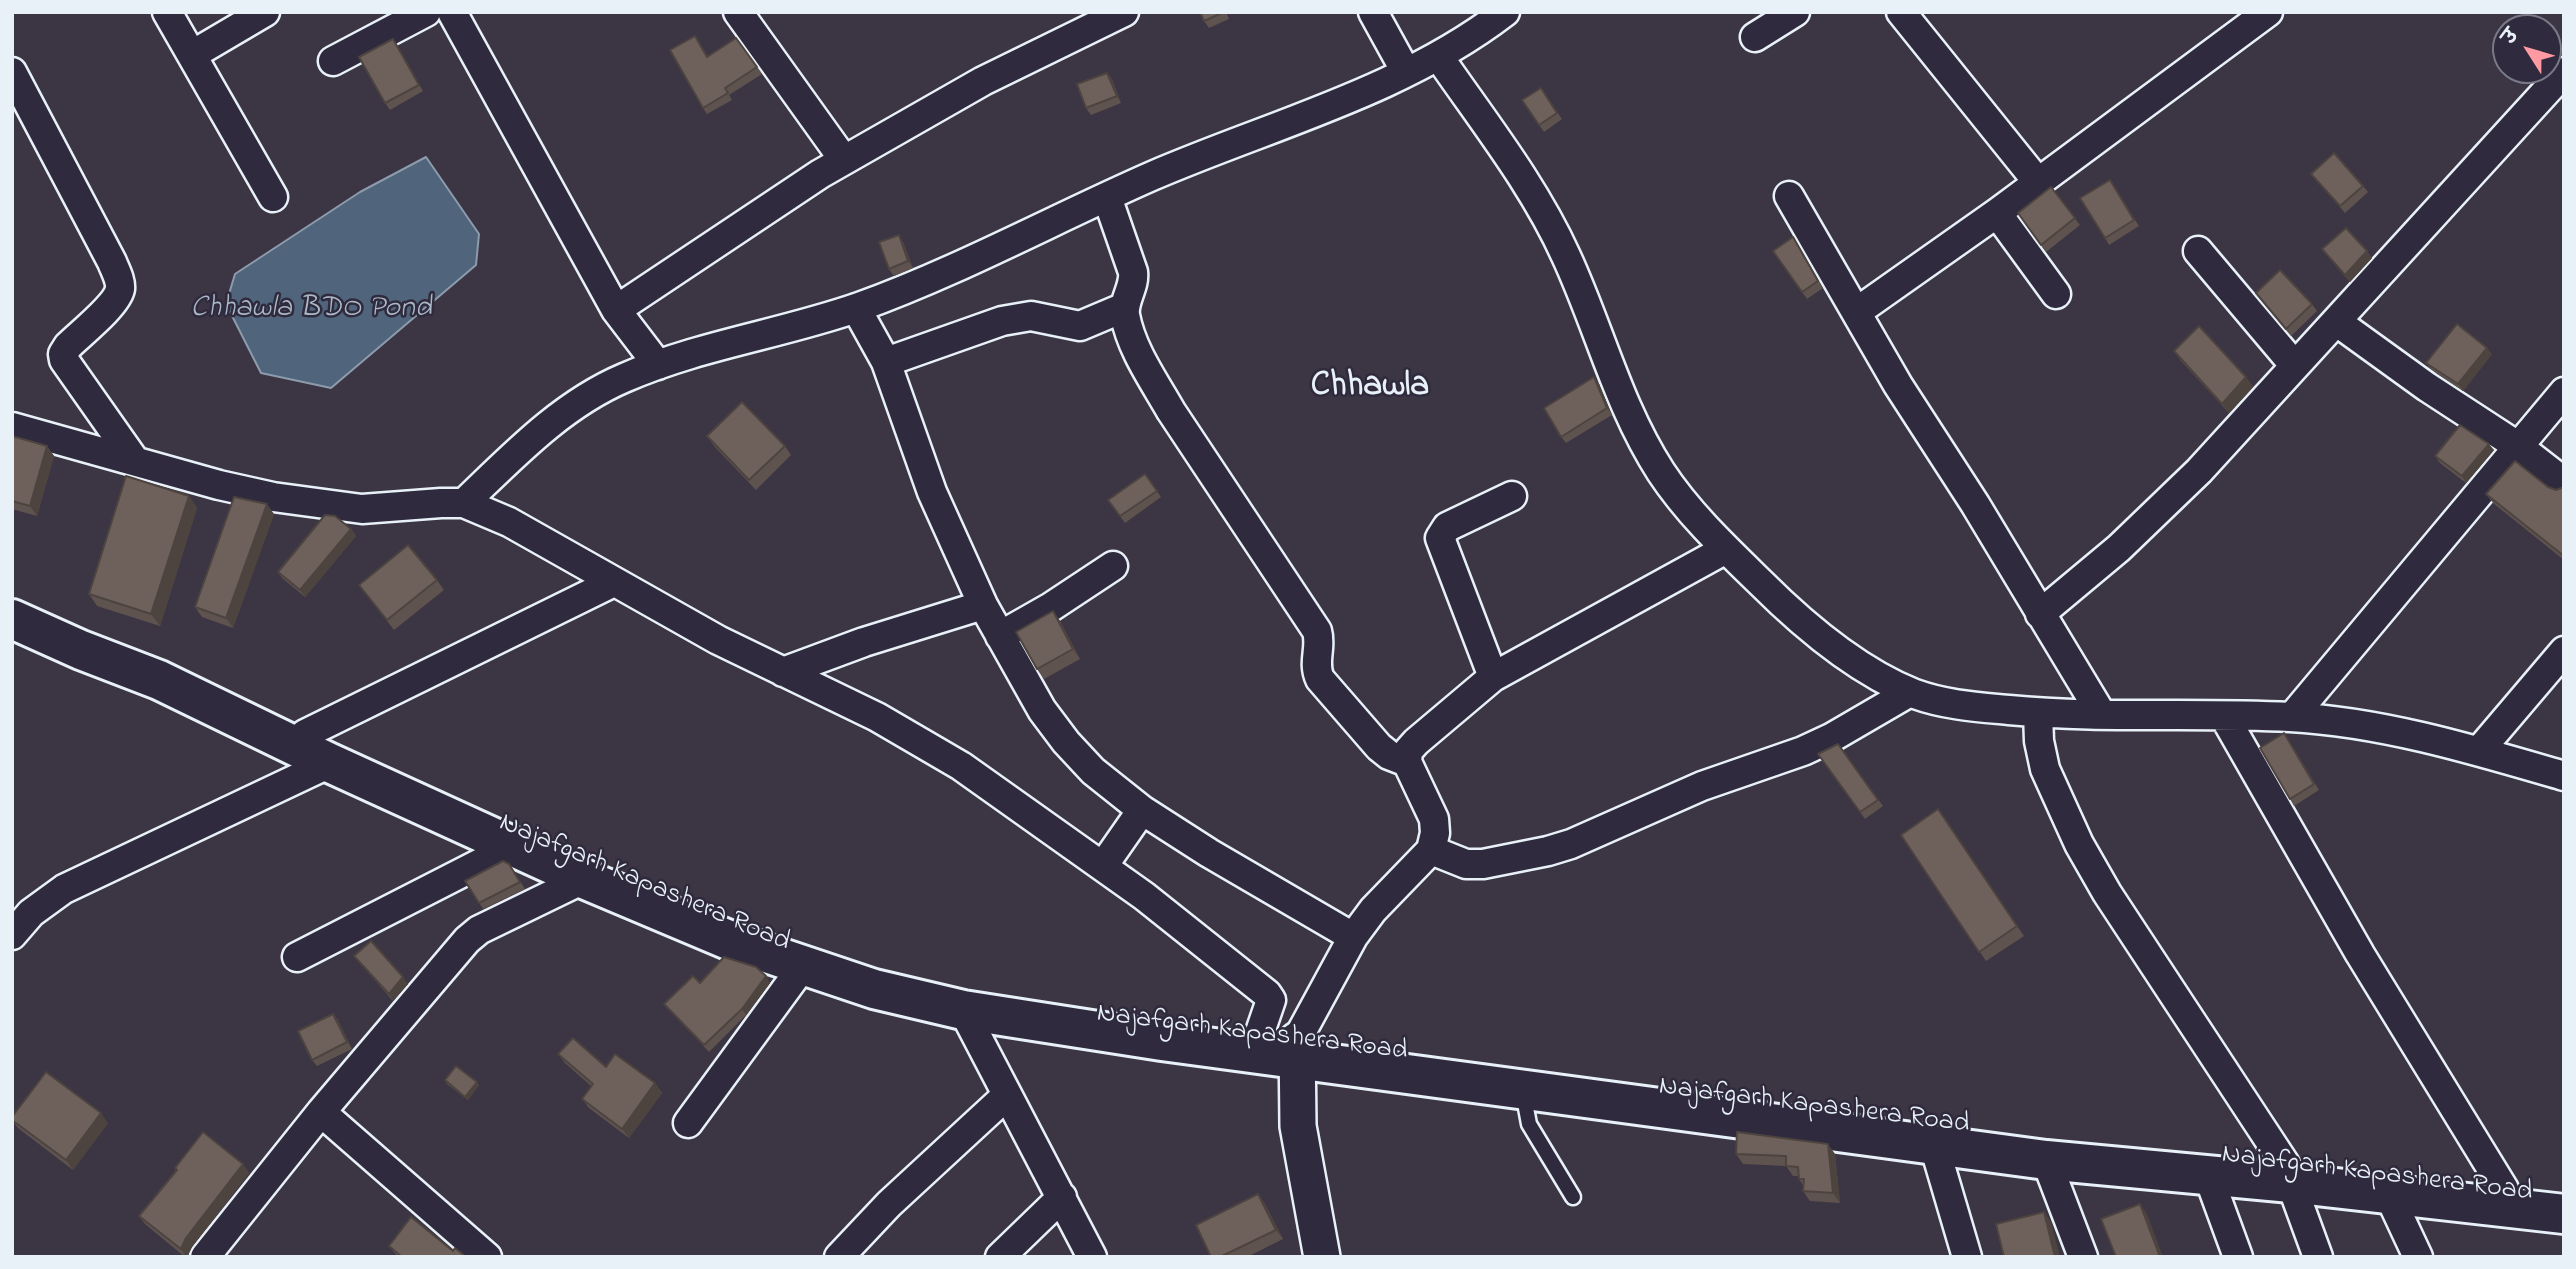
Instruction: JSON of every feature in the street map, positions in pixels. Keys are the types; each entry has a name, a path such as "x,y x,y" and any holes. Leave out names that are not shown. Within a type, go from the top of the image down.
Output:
{"main road":[{"name":"Najafgarh Kapashera Road","path":"12,603 155,664 674,902 804,950 951,990 1112,1018 1259,1035 1297,1049 1916,1120 2288,1173 2412,1180 2564,1196"},
{"path":"12,619 81,650 159,680 512,847 731,941 874,989 964,1010 1162,1041 1297,1049 1523,1090 2046,1160 2208,1175 2288,1173 2389,1195 2564,1214"}],"street":[{"path":"167,12 273,197"},
{"path":"192,55 265,12"},
{"path":"332,61 426,12"},
{"path":"452,12 616,310 658,365"},
{"path":"738,12 844,160"},
{"path":"616,310 844,160 1086,20 1124,12"},
{"path":"1373,12 1406,72"},
{"path":"464,503 553,420 622,379 658,365 856,308 955,268 1153,176 1325,108 1439,57 1505,12"},
{"path":"1755,37 1795,12"},
{"path":"1900,12 2037,181"},
{"path":"1858,312 1997,213 2268,12"},
{"path":"1439,57 1546,216 1566,255 1640,436 1662,473 1687,506 1726,549 1812,629 1854,660 1910,692 1953,705 2038,713 2292,717 2399,733 2479,751 2564,776"},
{"path":"12,72 120,282 120,290 114,300 68,346 64,360 135,461"},
{"path":"2040,614 2158,513 2199,471 2564,72"},
{"path":"1789,196 1898,384 1975,504 2102,715"},
{"path":"1107,197 1133,272 1134,280 1125,307 1132,339 1171,411 1317,631 1320,639 1315,660 1320,679 1379,747 1389,755 1408,762"},
{"path":"1997,213 2056,294"},
{"path":"2198,251 2295,366"},
{"path":"886,362 1002,321 1031,316 1080,326 1125,307"},
{"path":"856,308 886,362 932,492 983,606 1042,710 1066,742 1093,771 1142,810 1209,853 1353,937"},
{"path":"2337,322 2427,387 2519,447 2564,482"},
{"path":"2292,717 2564,392"},
{"path":"12,427 219,485 273,497 362,509 441,502 464,503 509,522 718,640 877,717 928,746 1032,814 1267,994 1271,1000 1270,1008 1259,1035"},
{"path":"1493,677 1440,538 1447,527 1512,496"},
{"path":"1322,1257 1298,1126 1297,1049 1353,937 1373,910 1431,850 1435,833 1434,819 1408,762 1408,751 1493,677 1726,549"},
{"path":"1000,636 1051,607 1113,566"},
{"path":"305,734 614,582"},
{"path":"783,672 864,642 983,606"},
{"path":"2479,751 2564,651"},
{"path":"1431,850 1466,864 1483,864 1571,844 1702,786 1803,751 1831,738 1910,692"},
{"path":"2038,713 2039,740 2045,769 2079,844 2107,893 2288,1173 2318,1257"},
{"path":"2224,716 2360,954 2504,1189"},
{"path":"12,935 30,913 64,889 330,763"},
{"path":"1103,866 1142,810"},
{"path":"297,957 512,847"},
{"path":"205,1257 321,1112 467,940 480,930 584,879"},
{"path":"688,1123 803,966"},
{"path":"964,1010 1006,1096 1092,1257"},
{"path":"839,1257 889,1204 1006,1096"},
{"path":"321,1112 487,1257"},
{"path":"1934,1145 1967,1257"},
{"path":"2046,1160 2082,1257"},
{"path":"2208,1175 2238,1257"},
{"path":"2389,1195 2418,1257"},
{"path":"1000,1257 1062,1197"}],"lane":[{"path":"1523,1090 1529,1124 1573,1197"}],"water":[{"name":"Chhawla BDO Pond","path":"426,157 479,234 476,265 331,388 261,373 226,304 235,274 360,192"}],"building":[{"path":"1200,12 1224,12 1204,21"},
{"path":"695,36 707,57 736,38 757,67 725,88 728,93 703,108 670,50"},
{"path":"393,39 419,85 385,103 359,57"},
{"path":"1107,73 1117,96 1086,108 1077,84"},
{"path":"1541,88 1557,113 1539,125 1522,100"},
{"path":"2334,153 2363,186 2340,206 2311,174"},
{"path":"2110,180 2134,220 2105,238 2080,198"},
{"path":"2051,187 2075,218 2041,245 2018,213"},
{"path":"2346,228 2367,251 2345,275 2322,249"},
{"path":"899,235 908,261 889,269 879,242"},
{"path":"1793,237 1818,281 1802,292 1773,251"},
{"path":"2280,270 2312,304 2286,329 2256,293"},
{"path":"2457,324 2487,348 2458,384 2426,363"},
{"path":"2199,326 2246,377 2222,404 2174,351"},
{"path":"1594,377 1607,408 1561,437 1544,408"},
{"path":"742,402 785,446 749,480 707,436"},
{"path":"2460,425 2489,444 2462,476 2435,456"},
{"path":"12,436 47,446 30,506 12,501"},
{"path":"2515,461 2548,487 2556,490 2564,487 2564,556 2486,494"},
{"path":"1145,474 1157,491 1120,516 1108,500"},
{"path":"126,476 189,496 151,614 89,594"},
{"path":"234,497 267,504 226,618 195,607"},
{"path":"325,515 335,516 351,529 300,590 278,572"},
{"path":"408,545 437,580 387,620 359,585"},
{"path":"1053,611 1073,649 1037,669 1016,632"},
{"path":"2284,733 2314,784 2290,799 2260,748"},
{"path":"1838,744 1878,800 1860,812 1818,754"},
{"path":"1938,809 2017,926 1979,952 1901,835"},
{"path":"503,861 509,864 520,882 479,903 465,881"},
{"path":"371,941 403,977 389,994 354,956"},
{"path":"724,957 756,967 766,976 742,1009 704,1045 664,1004 693,976 700,983"},
{"path":"333,1014 347,1042 312,1060 298,1031"},
{"path":"573,1038 606,1067 615,1054 655,1083 622,1129 582,1099 593,1084 558,1054"},
{"path":"456,1066 477,1082 465,1097 445,1080"},
{"path":"46,1072 101,1113 66,1160 12,1120"},
{"path":"203,1132 243,1164 186,1238 181,1249 139,1216 177,1170 175,1168"},
{"path":"1737,1132 1828,1144 1833,1193 1803,1191 1804,1179 1799,1179 1798,1167 1786,1166 1786,1156 1736,1154"},
{"path":"1258,1194 1276,1230 1220,1257 1211,1257 1196,1225"},
{"path":"2140,1204 2160,1257 2116,1257 2101,1219"},
{"path":"2044,1212 2055,1257 2004,1257 1996,1224"},
{"path":"411,1217 453,1251 455,1248 466,1257 402,1257 389,1246"}],"district":[{"name":"Chhawla","path":"1370,388"}]}
